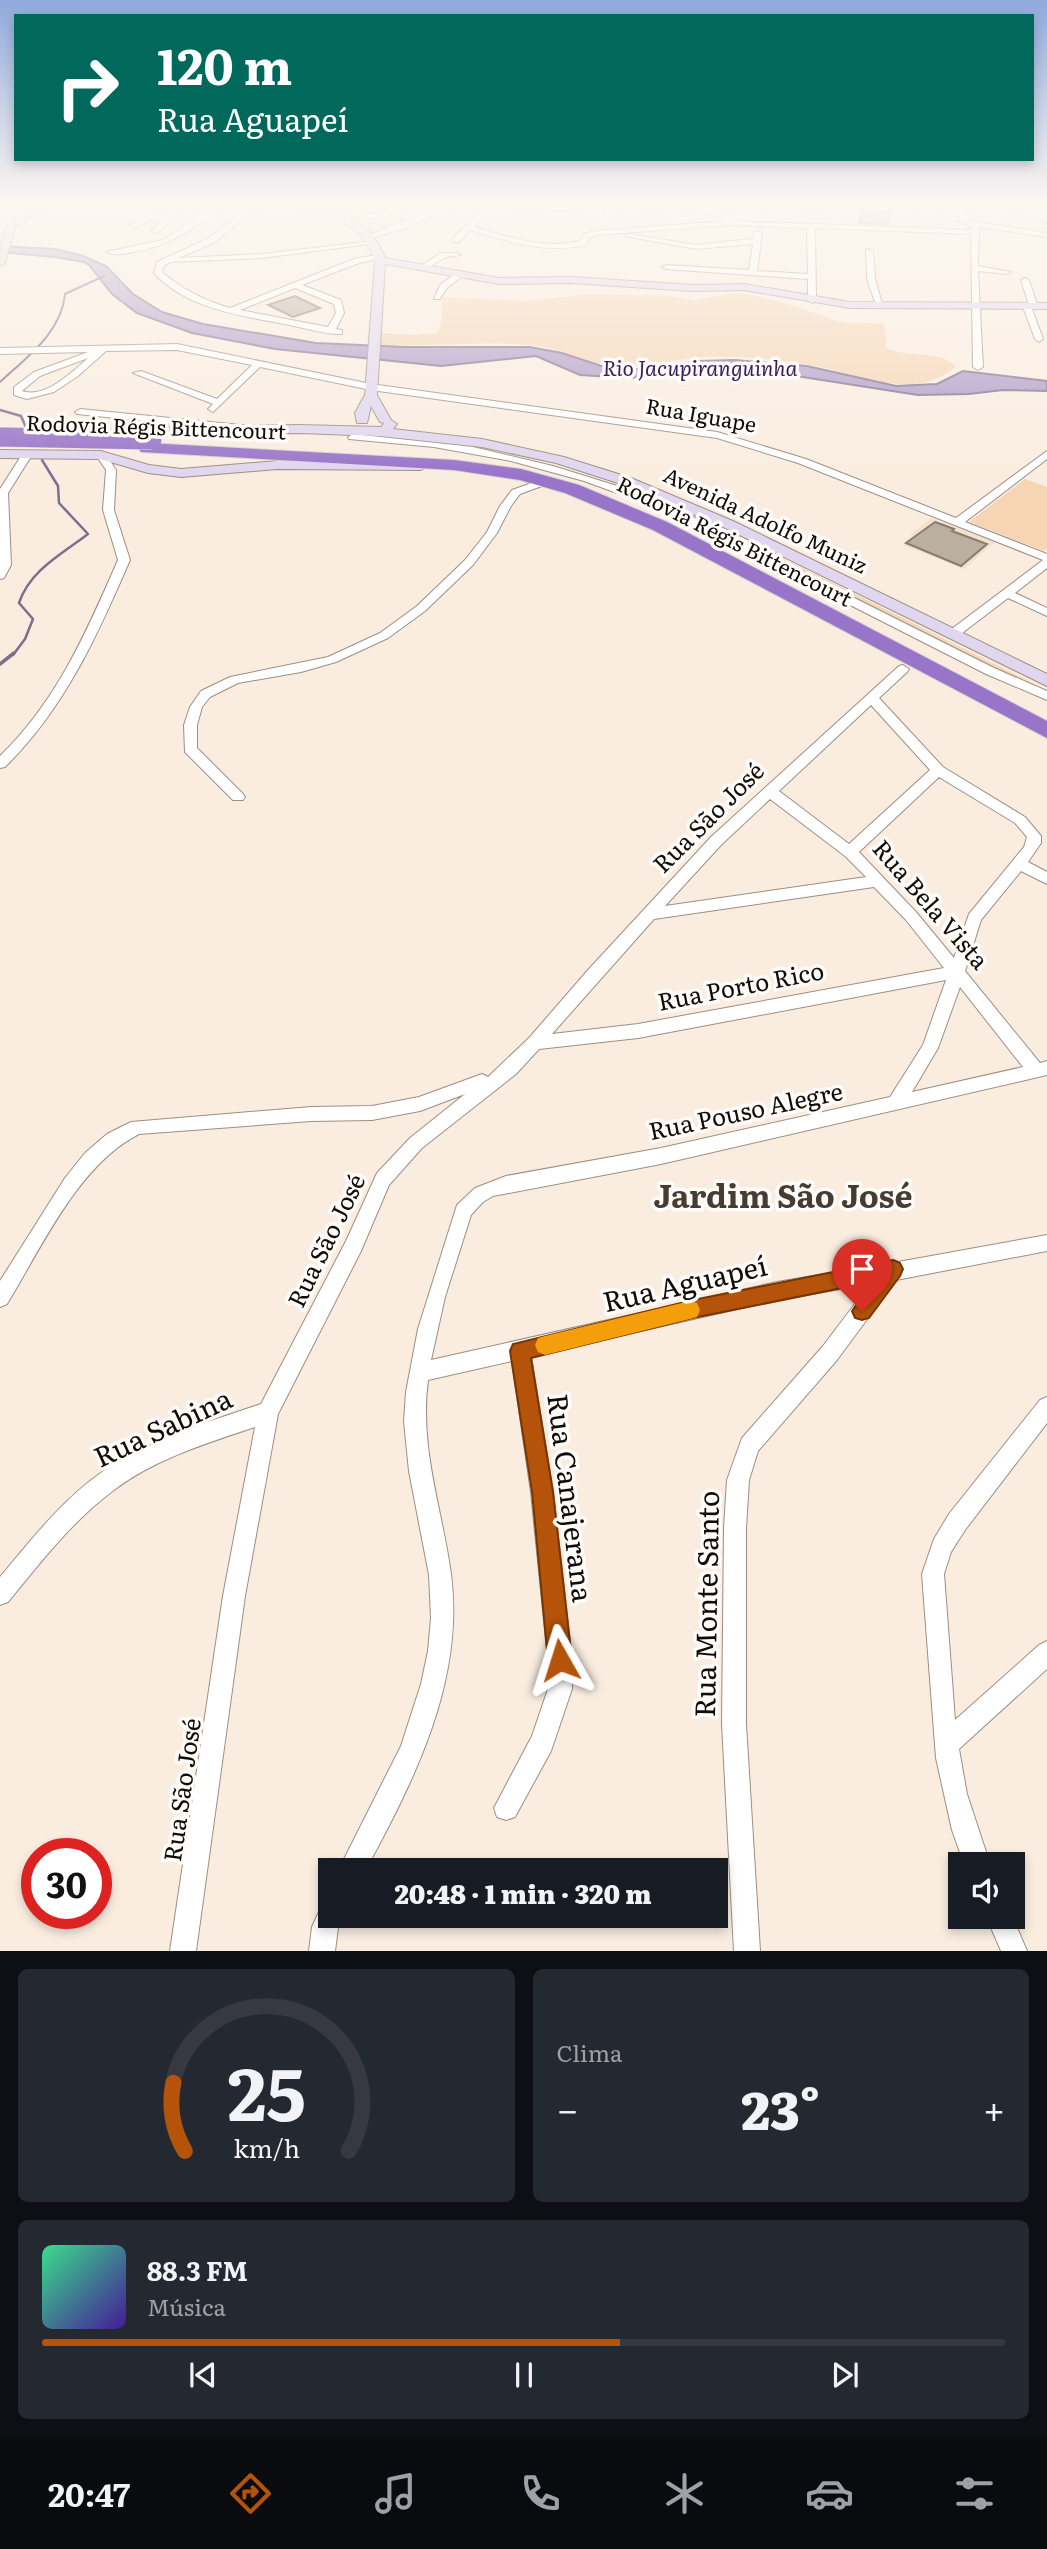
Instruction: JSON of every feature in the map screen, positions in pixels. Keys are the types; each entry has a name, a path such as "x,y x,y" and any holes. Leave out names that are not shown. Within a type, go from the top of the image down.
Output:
{"highway":[{"name":"Rodovia Régis Bittencourt","path":"0,437 442,453 485,458 569,478 659,513 1047,716"},
{"name":"Rodovia Régis Bittencourt","path":"0,446 150,444 454,465 546,481 617,506 1047,731"},
{"path":"740,568 825,628 1047,743"}],"street":[{"path":"191,294 207,304 230,311 335,331 341,312 338,302 317,294"},
{"path":"230,311 275,294"},
{"path":"377,294 372,386 362,409 360,427 552,466 618,488 689,519 990,671 1047,696"},
{"path":"437,298 439,294"},
{"path":"781,294 812,300 880,305 1047,306"},
{"path":"812,294 812,300"},
{"path":"876,294 880,305"},
{"path":"976,294 978,367"},
{"path":"1028,294 1039,339"},
{"name":"Rua Iguape","path":"0,351 177,347 372,386 728,437 791,457 1047,560"},
{"path":"104,349 75,374 40,394 26,397 17,393 21,385 37,374 104,349"},
{"path":"199,423 258,363"},
{"path":"138,373 219,403"},
{"path":"372,386 385,424"},
{"path":"74,412 264,430"},
{"name":"Avenida Adolfo Muniz","path":"0,428 81,431 264,430 385,424 559,460 655,492 728,524 1047,681"},
{"path":"66,454 81,431"},
{"path":"101,456 113,431"},
{"path":"0,454 101,456 157,470 201,473 276,465 454,465"},
{"path":"957,523 1047,454"},
{"path":"0,576 5,565 4,493 27,455"},
{"path":"0,764 34,730 61,692 79,660 124,560 109,506 111,470 101,456"},
{"path":"238,797 190,749 189,739 195,713 212,687 237,677 281,672 330,660 391,631 466,566 492,533 514,493 546,481"},
{"path":"953,634 1009,594 1047,560"},
{"path":"1009,594 1047,612"},
{"name":"Rua São José","path":"183,1951 234,1596 268,1412 354,1245 383,1180 433,1128 510,1069 716,841 902,669"},
{"path":"872,698 938,770 1030,829 1034,836 1034,843 974,918 930,1048 895,1104"},
{"path":"850,852 938,770"},
{"name":"Rua Bela Vista","path":"769,791 850,852 1042,1069"},
{"path":"1019,863 1047,879"},
{"path":"649,914 878,881"},
{"name":"Rua Porto Rico","path":"535,1043 638,1031 956,972"},
{"path":"0,1297 71,1184 91,1158 113,1139 137,1127 372,1112 420,1104 510,1069"},
{"name":"Rua Pouso Alegre","path":"420,1372 436,1295 463,1211 471,1199 484,1191 506,1184 661,1156 1042,1069"},
{"name":"Rua Aguapeí","path":"420,1372 717,1304 893,1269 976,1258 1047,1242"},
{"name":"Rua Monte Santo","path":"747,1951 734,1724 735,1528 738,1480 749,1445 830,1353 893,1269"},
{"name":"Rua Canajerana","path":"506,1808 542,1742 560,1689 560,1660 542,1492 520,1351"},
{"path":"358,1858 393,1794 436,1670 442,1618 439,1560 416,1448 415,1409 420,1372"},
{"path":"972,1852 950,1775 933,1574 942,1547 957,1522 1047,1407"},
{"name":"Rua Sabina","path":"0,1594 57,1526 92,1493 136,1465 193,1438 268,1412"},
{"path":"947,1744 1047,1653"},
{"path":"322,1951 325,1928"},
{"path":"1005,1929 1014,1951"}],"shaded area":[{"path":"591,294 669,296 694,300 741,294 798,307 840,322 883,324 887,342 885,346 888,349 941,358 956,366 939,377 921,383 902,384 861,378 822,367 753,358 702,357 639,366 618,366 530,345 380,345 382,333 438,333 442,318 442,297 526,301"},
{"path":"1025,479 1047,487 1047,548 1044,551 969,522"},
{"path":"643,495 846,590 1047,690 1047,695"},
{"path":"931,518 995,542 964,569 903,545 912,537 910,535"}],"water":[{"name":"Rio Jacupiranguinha","path":"112,294 133,294 162,312 203,324 316,343 405,347 530,347 562,353 611,369 644,369 699,361 735,360 807,366 896,386 937,384 963,371 1047,381 1047,391 1003,390 918,395 764,371 705,369 629,378 580,375 536,356 441,366 275,349 192,333 137,313"}],"building":[{"path":"295,296 320,308 293,317 268,305"},
{"path":"935,522 987,544 961,566 906,543"}],"waterway":[{"path":"0,382 31,354 50,332 62,308 65,294"},
{"path":"0,410 21,416 28,432"},
{"path":"13,655 25,639 33,619 19,603 24,591 39,572 88,534 59,503 58,486 42,460"},
{"path":"0,664 14,653"}],"slow traffic":[{"path":"545,1345 690,1310"}],"district":[{"name":"Jardim São José","path":"783,1197"}],"route":[{"path":"560,1660 542,1492 520,1351 693,1309 893,1269 862,1311"}]}
